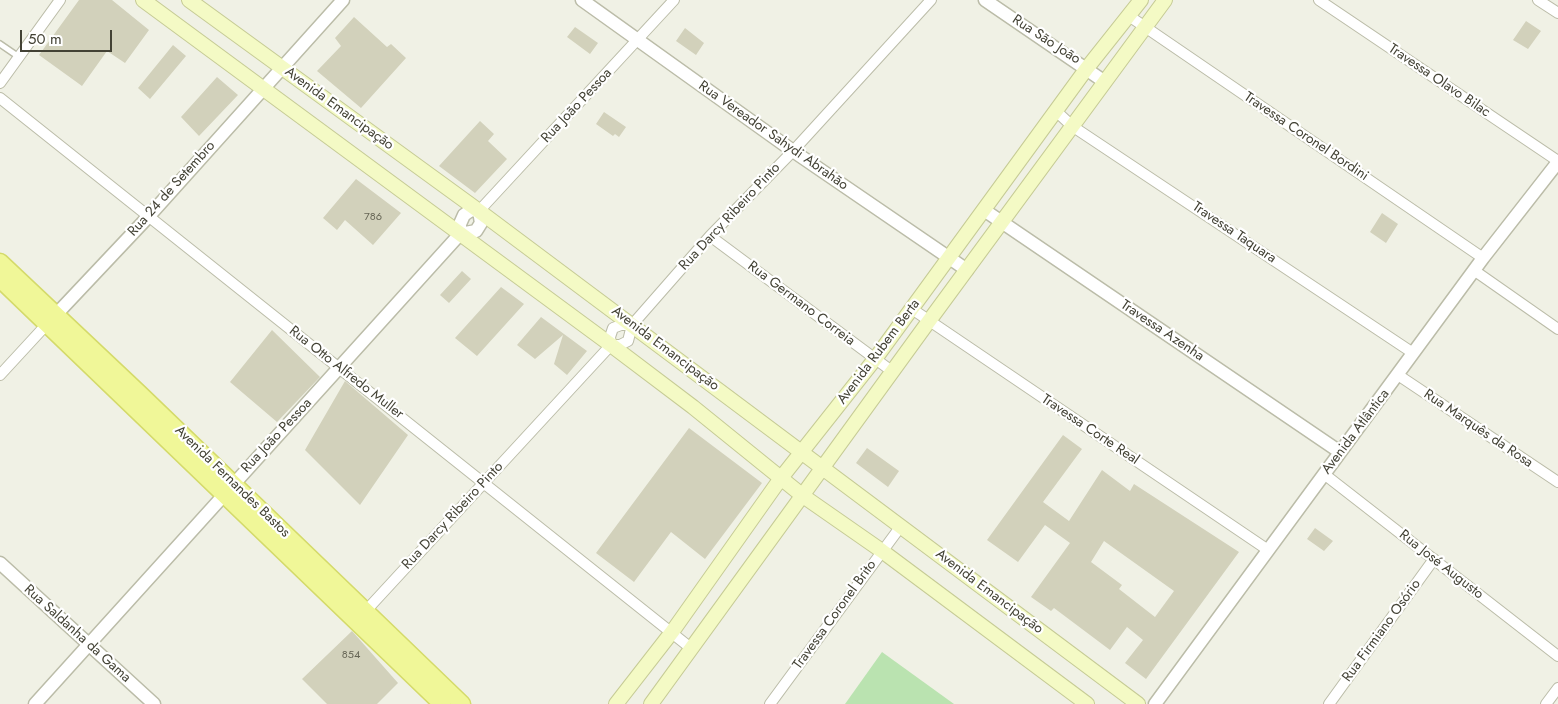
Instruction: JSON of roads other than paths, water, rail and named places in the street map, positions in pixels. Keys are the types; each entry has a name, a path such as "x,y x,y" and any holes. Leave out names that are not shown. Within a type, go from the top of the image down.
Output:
{"main road":[{"name":"Avenida Emancipação","path":"143,0 611,345 693,407 803,496 882,551 1087,704"},
{"name":"Avenida Emancipação","path":"189,0 480,211 1138,704"},
{"name":"Avenida Rubem Berta","path":"616,704 672,632 781,478 876,359 1087,68 1141,0"},
{"name":"Avenida Rubem Berta","path":"651,704 893,372 928,321 1002,223 1164,0"},
{"name":"Avenida Fernandes Bastos","path":"0,262 51,319 228,489 361,616 462,704"},
{"name":"Avenida Fernandes Bastos","path":"0,280 51,319"},
{"name":"Avenida Fernandes Bastos","path":"361,616 442,704"}],"street":[{"path":"0,83 60,0"},
{"name":"Rua 24 de Setembro","path":"0,375 148,216 343,0"},
{"name":"Rua Vereador Sahydi Abrahão","path":"582,0 793,151 967,270"},
{"name":"Rua João Pessoa","path":"34,704 460,234 460,224 464,215 471,210 480,211 674,0"},
{"name":"Rua Darcy Ribeiro Pinto","path":"361,616 611,345 620,345 628,341 632,325 710,236 793,151 931,0"},
{"name":"Rua São João","path":"985,0 1105,82"},
{"name":"Travessa Olavo Bilac","path":"1319,0 1556,168"},
{"path":"1538,0 1558,13"},
{"name":"Travessa Coronel Bordini","path":"1129,16 1483,258"},
{"name":"Rua Otto Alfredo Muller","path":"0,98 485,482 692,649"},
{"name":"Travessa Taquara","path":"1056,111 1072,126 1413,353"},
{"name":"Avenida Atlântica","path":"1155,704 1483,258 1556,168"},
{"name":"Travessa Azenha","path":"984,210 1340,452"},
{"name":"Rua Germano Correia","path":"710,236 893,372"},
{"path":"1475,271 1558,329"},
{"name":"Travessa Corte Real","path":"912,309 1268,550"},
{"name":"Rua Darcy Ribeiro Pinto","path":"611,345 610,337 613,328 621,325 632,325"},
{"name":"Rua Marquês da Rosa","path":"1398,375 1558,482"},
{"name":"Rua José Augusto","path":"1324,474 1558,656"},
{"name":"Travessa Coronel Brito","path":"770,704 901,526"},
{"name":"Rua Firmiano Osório","path":"1329,704 1434,559"},
{"name":"Rua Saldanha da Gama","path":"0,563 154,704"},
{"path":"1546,704 1558,688"}],"lane":[{"path":"0,44 19,57"}]}
